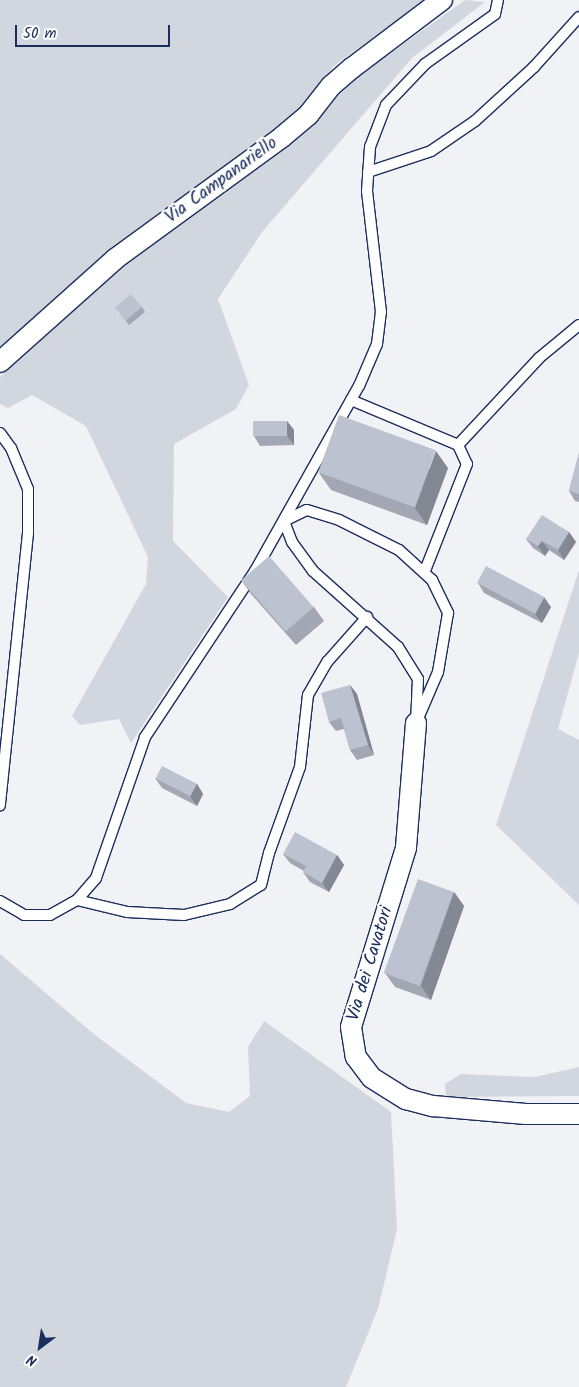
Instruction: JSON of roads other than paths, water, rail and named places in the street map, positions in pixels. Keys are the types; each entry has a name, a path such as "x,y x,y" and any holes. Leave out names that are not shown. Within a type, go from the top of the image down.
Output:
{"street":[{"name":"Via Campanariello","path":"0,362 115,259 282,137 309,114 331,86 352,68 442,0"},
{"name":"Via dei Cavatori","path":"416,723 406,848 351,1027 356,1057 372,1078 406,1098 433,1106 526,1114 579,1114"}],"lane":[{"path":"0,901 24,915 50,915 77,900 96,878 145,737 256,571 351,400 377,344 381,312 367,191 370,147 386,105 425,64 495,14 498,0"},
{"path":"368,172 431,151 475,121 534,67 579,18"},
{"path":"458,445 540,358 579,325"},
{"path":"351,400 458,445 467,464 424,573"},
{"path":"0,433 11,448 28,489 28,524 0,806"},
{"path":"284,520 307,510 339,520 399,550 432,580 448,613 438,672 416,723"},
{"path":"284,520 292,542 313,571 398,647 418,679 416,723"},
{"path":"77,900 127,912 184,915 230,904 261,885 269,853 300,767 308,696 328,660 366,617"}]}
